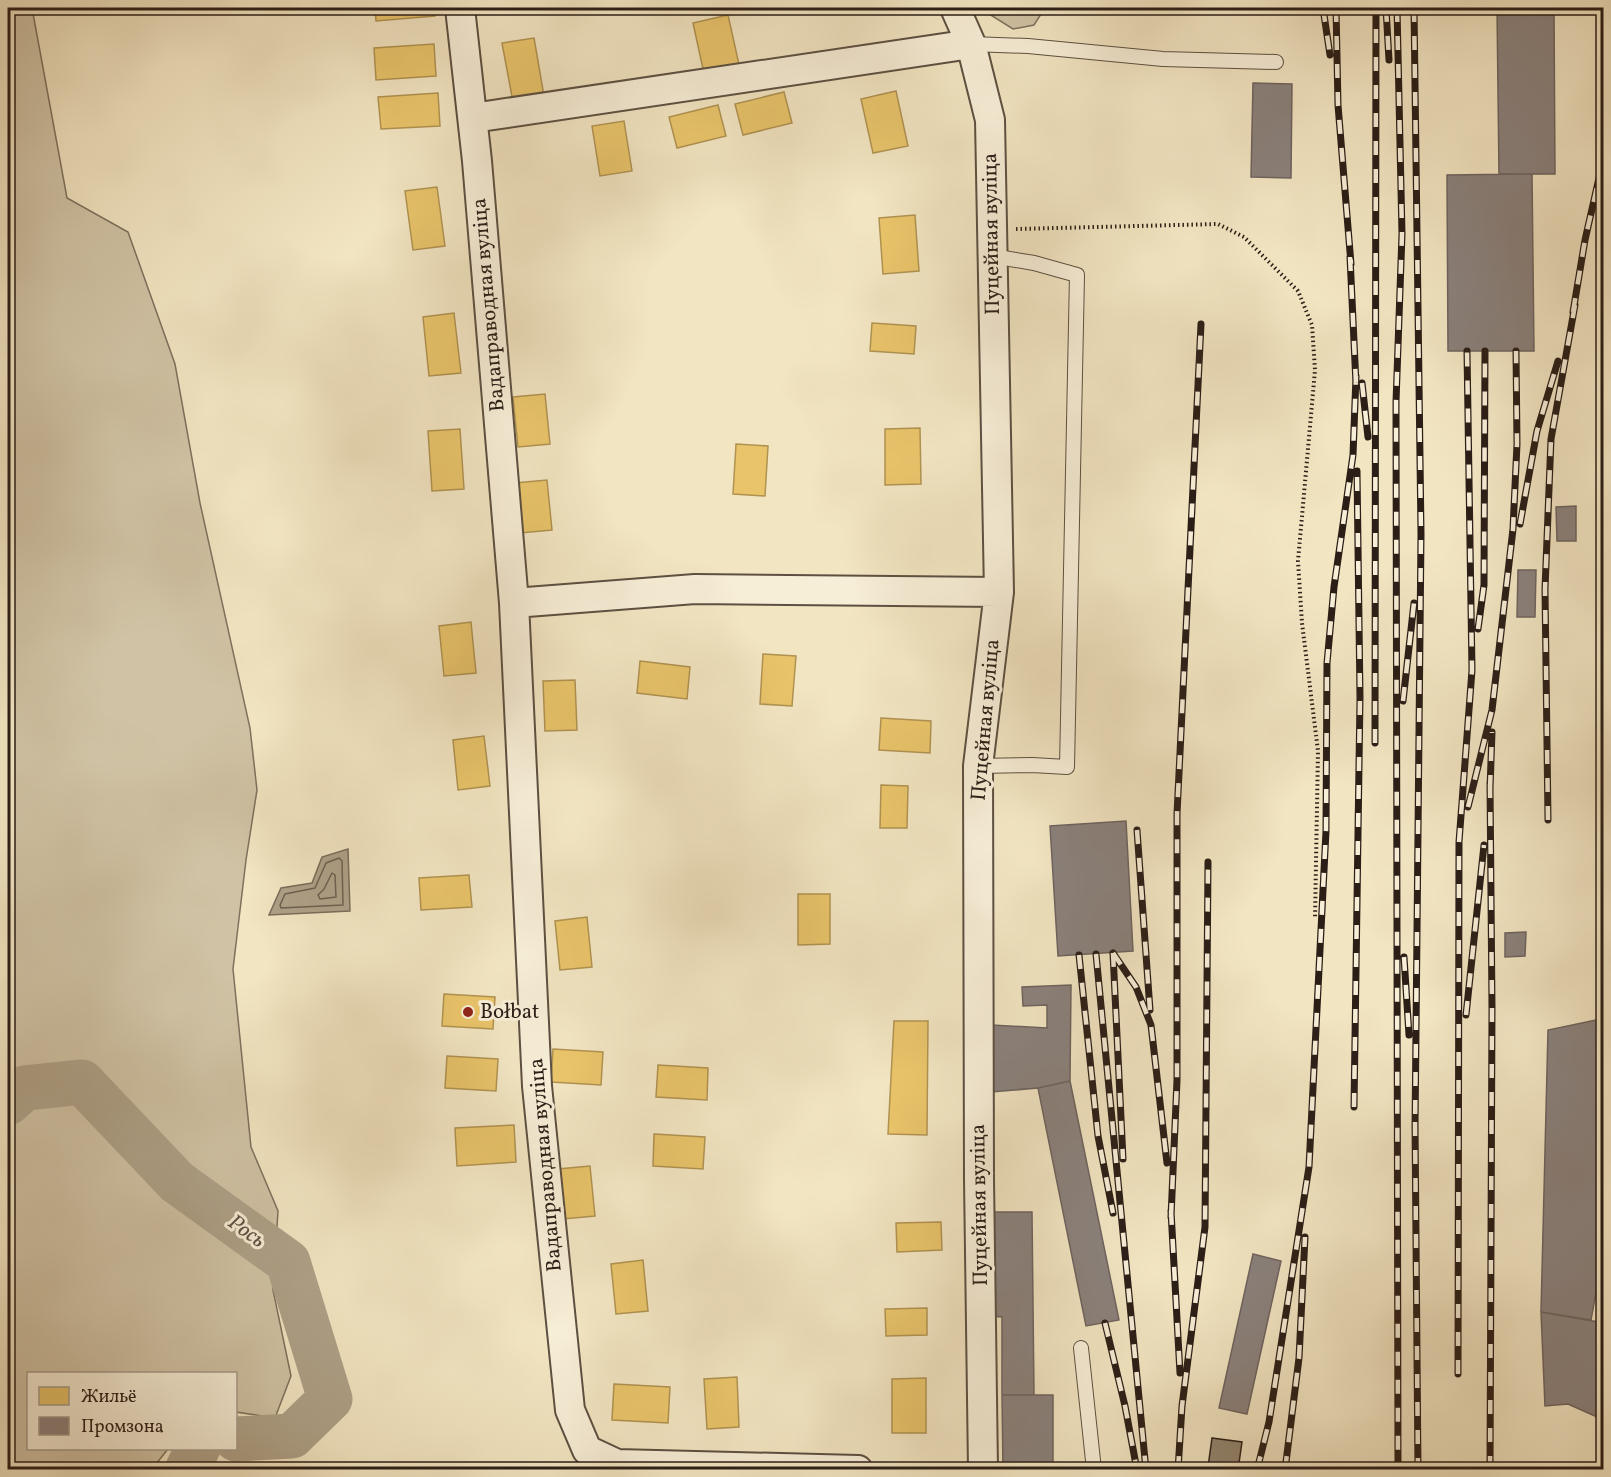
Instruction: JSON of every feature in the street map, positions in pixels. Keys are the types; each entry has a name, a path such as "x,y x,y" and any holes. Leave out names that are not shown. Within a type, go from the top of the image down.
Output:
{"street":[{"name":"Вадаправодная вуліца","path":"460,8 473,118 514,603 537,1086 570,1410 587,1450 617,1464 858,1470"},
{"name":"Пуцейная вуліца","path":"955,8 971,44 990,120 999,592 978,766 979,1179 983,1470"},
{"path":"473,118 971,44"},
{"path":"514,603 695,589 999,592"}],"lane":[{"path":"971,44 1028,45 1163,59 1276,62"},
{"path":"978,766 1066,767 1077,274 1034,263 992,242"},
{"path":"1081,1348 1094,1470"}],"path":[{"path":"992,242 1218,224 1244,237 1298,291 1312,324 1315,370 1298,561 1302,623 1318,751 1315,918"}],"shaded area":[{"path":"8,8 32,8 67,198 128,232 175,364 200,503 250,728 257,790 233,969 251,1147 278,1211 273,1290 291,1376 275,1418 237,1412 237,1372 27,1372 27,1450 167,1450 152,1469 8,1469"},
{"path":"985,8 1042,8 1043,11 1034,25 1013,29 989,14"}],"water":[{"path":"348,849 350,911 269,915 281,888 312,883 322,857"}],"building: Жильё":[{"path":"375,8 435,8 435,16 376,21"},
{"path":"728,15 740,69 705,78 693,23"},
{"path":"534,38 544,96 513,102 502,43"},
{"path":"434,44 436,76 376,80 374,48"},
{"path":"896,91 908,146 873,153 861,99"},
{"path":"784,92 792,123 743,135 735,104"},
{"path":"438,93 440,126 381,129 378,97"},
{"path":"718,105 726,136 677,148 669,117"},
{"path":"624,121 632,171 600,176 592,126"},
{"path":"437,187 445,246 413,250 405,191"},
{"path":"915,215 919,271 883,274 879,218"},
{"path":"454,313 461,373 429,376 423,317"},
{"path":"872,323 916,326 914,354 870,351"},
{"path":"545,394 550,444 518,447 513,397"},
{"path":"920,428 921,484 885,485 885,429"},
{"path":"460,429 464,489 432,491 428,431"},
{"path":"736,444 768,446 765,496 733,494"},
{"path":"547,480 552,530 520,533 515,483"},
{"path":"471,622 476,673 444,676 439,626"},
{"path":"763,654 796,656 792,706 760,704"},
{"path":"640,661 690,667 687,699 637,693"},
{"path":"575,680 577,730 545,731 543,681"},
{"path":"881,718 931,721 930,753 879,750"},
{"path":"484,736 490,786 458,790 453,740"},
{"path":"881,785 908,786 907,828 880,828"},
{"path":"469,875 472,907 421,910 419,878"},
{"path":"798,894 830,894 830,944 798,945"},
{"path":"587,917 592,967 560,970 555,921"},
{"name":"Bołbat","path":"444,994 495,997 493,1029 442,1026"},
{"path":"894,1021 928,1021 927,1135 888,1134"},
{"path":"553,1049 603,1052 601,1085 551,1082"},
{"path":"447,1056 498,1059 496,1091 445,1088"},
{"path":"658,1065 708,1068 707,1100 656,1097"},
{"path":"514,1125 516,1162 457,1166 455,1128"},
{"path":"654,1134 705,1137 703,1169 653,1166"},
{"path":"590,1166 595,1216 563,1219 558,1169"},
{"path":"941,1222 942,1250 897,1252 896,1223"},
{"path":"643,1260 648,1311 616,1314 611,1264"},
{"path":"927,1308 927,1335 886,1336 885,1309"},
{"path":"737,1377 739,1427 707,1429 704,1379"},
{"path":"926,1378 926,1433 892,1433 892,1379"},
{"path":"614,1384 670,1387 668,1423 612,1420"}],"building: Промзона":[{"path":"1497,8 1554,8 1555,174 1499,174"},
{"path":"1253,83 1292,84 1291,178 1251,177"},
{"path":"1532,174 1534,351 1448,351 1447,175"},
{"path":"1576,506 1576,541 1557,541 1556,507"},
{"path":"1518,570 1536,570 1535,617 1517,617"},
{"path":"1126,821 1133,951 1058,956 1050,826"},
{"path":"1526,932 1525,956 1505,957 1505,933"},
{"path":"1071,985 1070,1081 1038,1088 991,1092 992,1025 1047,1028 1047,1005 1023,1006 1022,987"},
{"path":"1604,1016 1604,1164 1601,1164 1601,1179 1604,1179 1604,1248 1591,1320 1541,1312 1548,1030 1596,1020"},
{"path":"1070,1081 1119,1320 1086,1326 1038,1088"},
{"path":"991,1212 1032,1212 1034,1395 1002,1395 1002,1317 990,1316"},
{"path":"1253,1254 1281,1261 1247,1414 1219,1408"},
{"path":"1541,1312 1604,1323 1604,1420 1568,1404 1545,1406"},
{"path":"1002,1395 1053,1395 1053,1470 1003,1470"}],"building: Прочее":[{"path":"1212,1438 1242,1442 1238,1470 1208,1467"}],"waterway":[{"name":"Рось","path":"8,1103 25,1088 82,1082 177,1182 288,1262 330,1399 292,1436 237,1439"},
{"name":"Рось","path":"187,1470 197,1450"}],"railway":[{"path":"1323,8 1330,55"},
{"path":"1336,8 1338,105 1351,264"},
{"path":"1375,743 1376,8"},
{"path":"1386,8 1389,60"},
{"path":"1397,8 1402,234 1396,402 1398,1470"},
{"path":"1414,8 1421,534 1415,1130"},
{"path":"1573,312 1585,240 1604,156"},
{"path":"1350,257 1356,384"},
{"path":"1548,820 1545,589 1551,439 1575,305"},
{"path":"1171,1217 1177,1080 1177,814 1201,324"},
{"path":"1458,1374 1459,842 1472,670 1467,351"},
{"path":"1478,629 1484,585 1485,351"},
{"path":"1468,807 1492,710 1513,529 1517,444 1516,351"},
{"path":"1520,524 1537,431 1558,361"},
{"path":"1257,1470 1269,1422 1309,1167 1326,831 1327,663 1334,587 1353,455 1356,376"},
{"path":"1362,383 1368,437"},
{"path":"1354,1107 1360,697 1357,471"},
{"path":"1403,701 1414,603"},
{"path":"1490,789 1492,732"},
{"path":"1490,783 1492,1008 1490,1470"},
{"path":"1137,830 1150,1010"},
{"path":"1466,1015 1484,845"},
{"path":"1178,1470 1182,1406 1205,1227 1208,862"},
{"path":"1113,953 1136,987 1151,1025 1167,1163"},
{"path":"1113,953 1123,1159"},
{"path":"1096,954 1146,1470"},
{"path":"1079,955 1098,1136 1113,1213"},
{"path":"1404,957 1409,1035"},
{"path":"1415,1122 1418,1470"},
{"path":"1171,1211 1180,1373"},
{"path":"1285,1470 1299,1358 1305,1237"},
{"path":"1105,1323 1125,1406 1137,1470"}],"place":[{"name":"Bołbat","path":"468,1012"}]}
